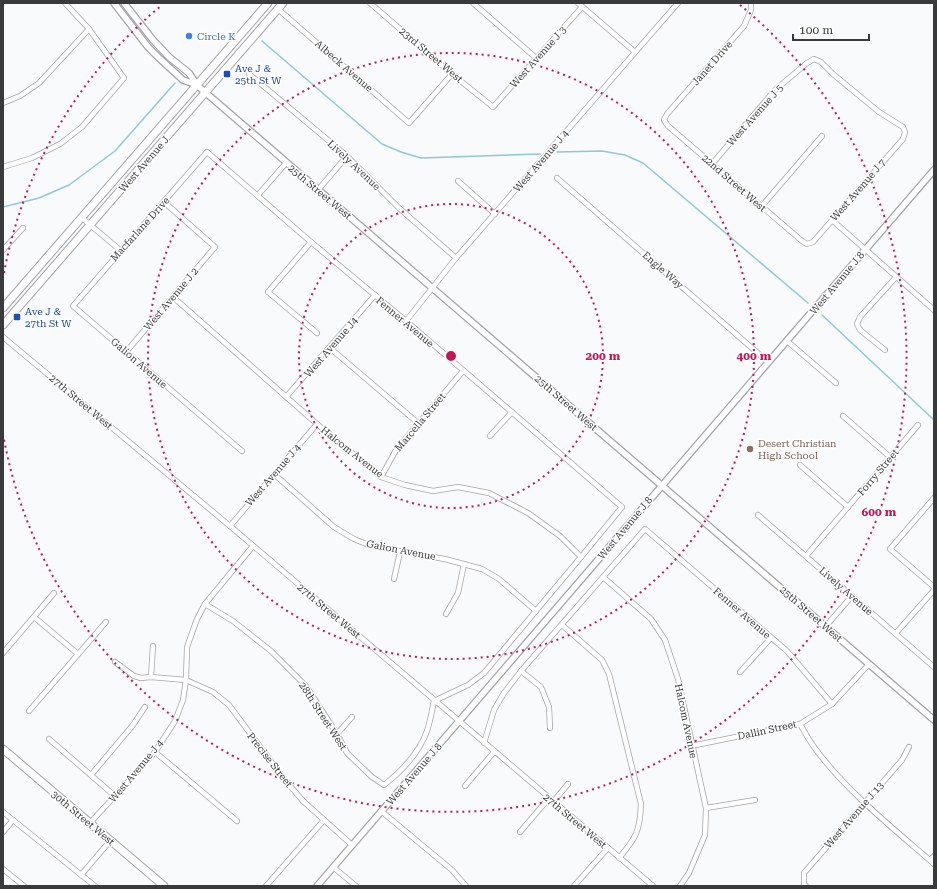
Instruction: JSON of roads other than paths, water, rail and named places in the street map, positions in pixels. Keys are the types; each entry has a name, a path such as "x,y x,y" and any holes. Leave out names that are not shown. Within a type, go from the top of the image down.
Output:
{"main road":[{"name":"West Avenue J","path":"3,308 268,3"},
{"name":"West Avenue J","path":"3,325 283,3"},
{"name":"30th Street West","path":"3,749 164,886"}],"street":[{"path":"3,167 32,158 60,144 82,127 124,78 90,29 66,3"},
{"name":"25th Street West","path":"114,3 148,48 158,58 183,80 197,85"},
{"name":"25th Street West","path":"124,3 153,40 169,57 189,73 197,85 206,93 934,720"},
{"name":"23rd Street West","path":"370,3 452,74 493,107"},
{"path":"473,3 536,58"},
{"name":"West Avenue J 4","path":"406,322 456,258 678,3"},
{"name":"Janet Drive","path":"664,120 667,114 744,26 751,10 751,3"},
{"path":"580,5 635,52"},
{"name":"West Avenue J 3","path":"493,107 580,5"},
{"name":"Albeck Avenue","path":"278,9 409,123 452,74"},
{"path":"3,103 20,96 39,83 90,29"},
{"name":"West Avenue J 5","path":"712,164 775,90 807,63 814,59 821,62 833,74 879,112 903,128 905,132"},
{"name":"Lively Avenue","path":"249,74 347,156 399,208 456,258"},
{"name":"22nd Street West","path":"664,120 668,126 807,244"},
{"name":"West Avenue J 7","path":"807,244 813,242 903,139 905,132"},
{"path":"761,206 822,136"},
{"name":"Fenner Avenue","path":"207,152 622,507 581,557"},
{"name":"Macfarlane Drive","path":"73,306 120,250 207,152"},
{"path":"318,190 347,156"},
{"path":"258,195 286,163"},
{"name":"West Avenue J 8","path":"317,886 934,170"},
{"name":"Engle Way","path":"557,178 768,362"},
{"path":"458,181 495,214"},
{"name":"West Avenue J 2","path":"126,352 215,247 164,202"},
{"path":"82,218 120,250"},
{"path":"832,220 896,277 933,307"},
{"path":"3,250 23,228"},
{"path":"311,242 268,292 317,333"},
{"path":"885,350 860,330 857,324 860,317 896,277"},
{"name":"West Avenue J4","path":"286,397 375,296"},
{"name":"Halcom Avenue","path":"173,297 317,424 381,477 433,491 458,487 489,493 528,512 560,536 581,557"},
{"name":"Galion Avenue","path":"73,306 242,451"},
{"name":"27th Street West","path":"3,336 230,526 653,886"},
{"path":"787,341 836,383"},
{"path":"330,348 418,423"},
{"name":"Marcella Street","path":"381,477 396,450 463,371"},
{"path":"490,436 512,412"},
{"path":"843,416 890,457"},
{"name":"West Avenue J 4","path":"230,526 317,424"},
{"name":"Forry Street","path":"806,556 918,425"},
{"path":"800,465 848,507"},
{"name":"Galion Avenue","path":"274,474 334,527 354,539 371,546 445,559 482,569 499,579 536,611"},
{"path":"934,498 890,549 934,587"},
{"name":"Lively Avenue","path":"758,515 934,667"},
{"name":"Fenner Avenue","path":"603,577 645,529 787,651 832,704"},
{"name":"West Avenue J 4","path":"90,824 155,752 175,721 182,700 186,680 186,648 197,619 205,604 253,546"},
{"path":"394,579 400,552"},
{"path":"434,701 468,685 484,673 581,557"},
{"path":"446,614 458,593 464,564"},
{"path":"484,743 494,710 504,693 521,671 603,577"},
{"name":"Halcom Avenue","path":"603,577 651,619 665,640 678,679 691,746 706,808 705,835 689,873 680,886"},
{"path":"896,633 934,590"},
{"path":"3,653 54,593"},
{"path":"825,627 852,596"},
{"name":"28th Street West","path":"205,604 233,621 272,650 306,686 337,734 347,753 372,777 384,785 395,777 419,748 427,731 434,701"},
{"path":"34,617 78,654"},
{"path":"29,711 106,622"},
{"path":"562,625 602,660 609,674 641,804 640,822 633,841 619,858"},
{"path":"740,672 771,638"},
{"path":"151,677 154,646"},
{"name":"Precise Street","path":"116,662 134,676 141,678 151,677 186,680 213,692 229,705 285,780 304,801 352,845"},
{"name":"Dallin Street","path":"691,746 800,724 832,704 869,664"},
{"path":"521,671 541,687 549,707 550,728"},
{"path":"91,775 133,725 145,707"},
{"path":"337,734 352,717"},
{"path":"800,724 813,746 828,764 866,803 932,862 934,856"},
{"path":"49,739 115,796"},
{"name":"West Avenue J 13","path":"805,885 804,873 902,760 908,747"},
{"path":"155,752 237,821"},
{"path":"465,786 494,752"},
{"path":"520,832 568,784"},
{"path":"706,808 755,800"},
{"path":"381,811 452,870 466,886"},
{"path":"3,812 95,886"},
{"path":"3,832 13,820"},
{"path":"266,886 324,820"},
{"path":"81,875 110,841"},
{"path":"574,886 608,848"},
{"path":"333,867 356,886"},
{"path":"3,869 24,886"}],"waterway":[{"path":"262,41 382,144 401,152 421,158 540,154"},
{"path":"3,207 39,198 69,185 115,151 175,83"},
{"path":"557,152 602,151 625,155 643,163 808,303"},
{"path":"822,315 934,420"}],"place":[{"name":"Circle K","path":"189,36"},
{"name":"Ave J & 25th St W","path":"227,74"},
{"name":"Ave J & 27th St W","path":"17,317"},
{"name":"Desert Christian High School","path":"750,449"}]}
